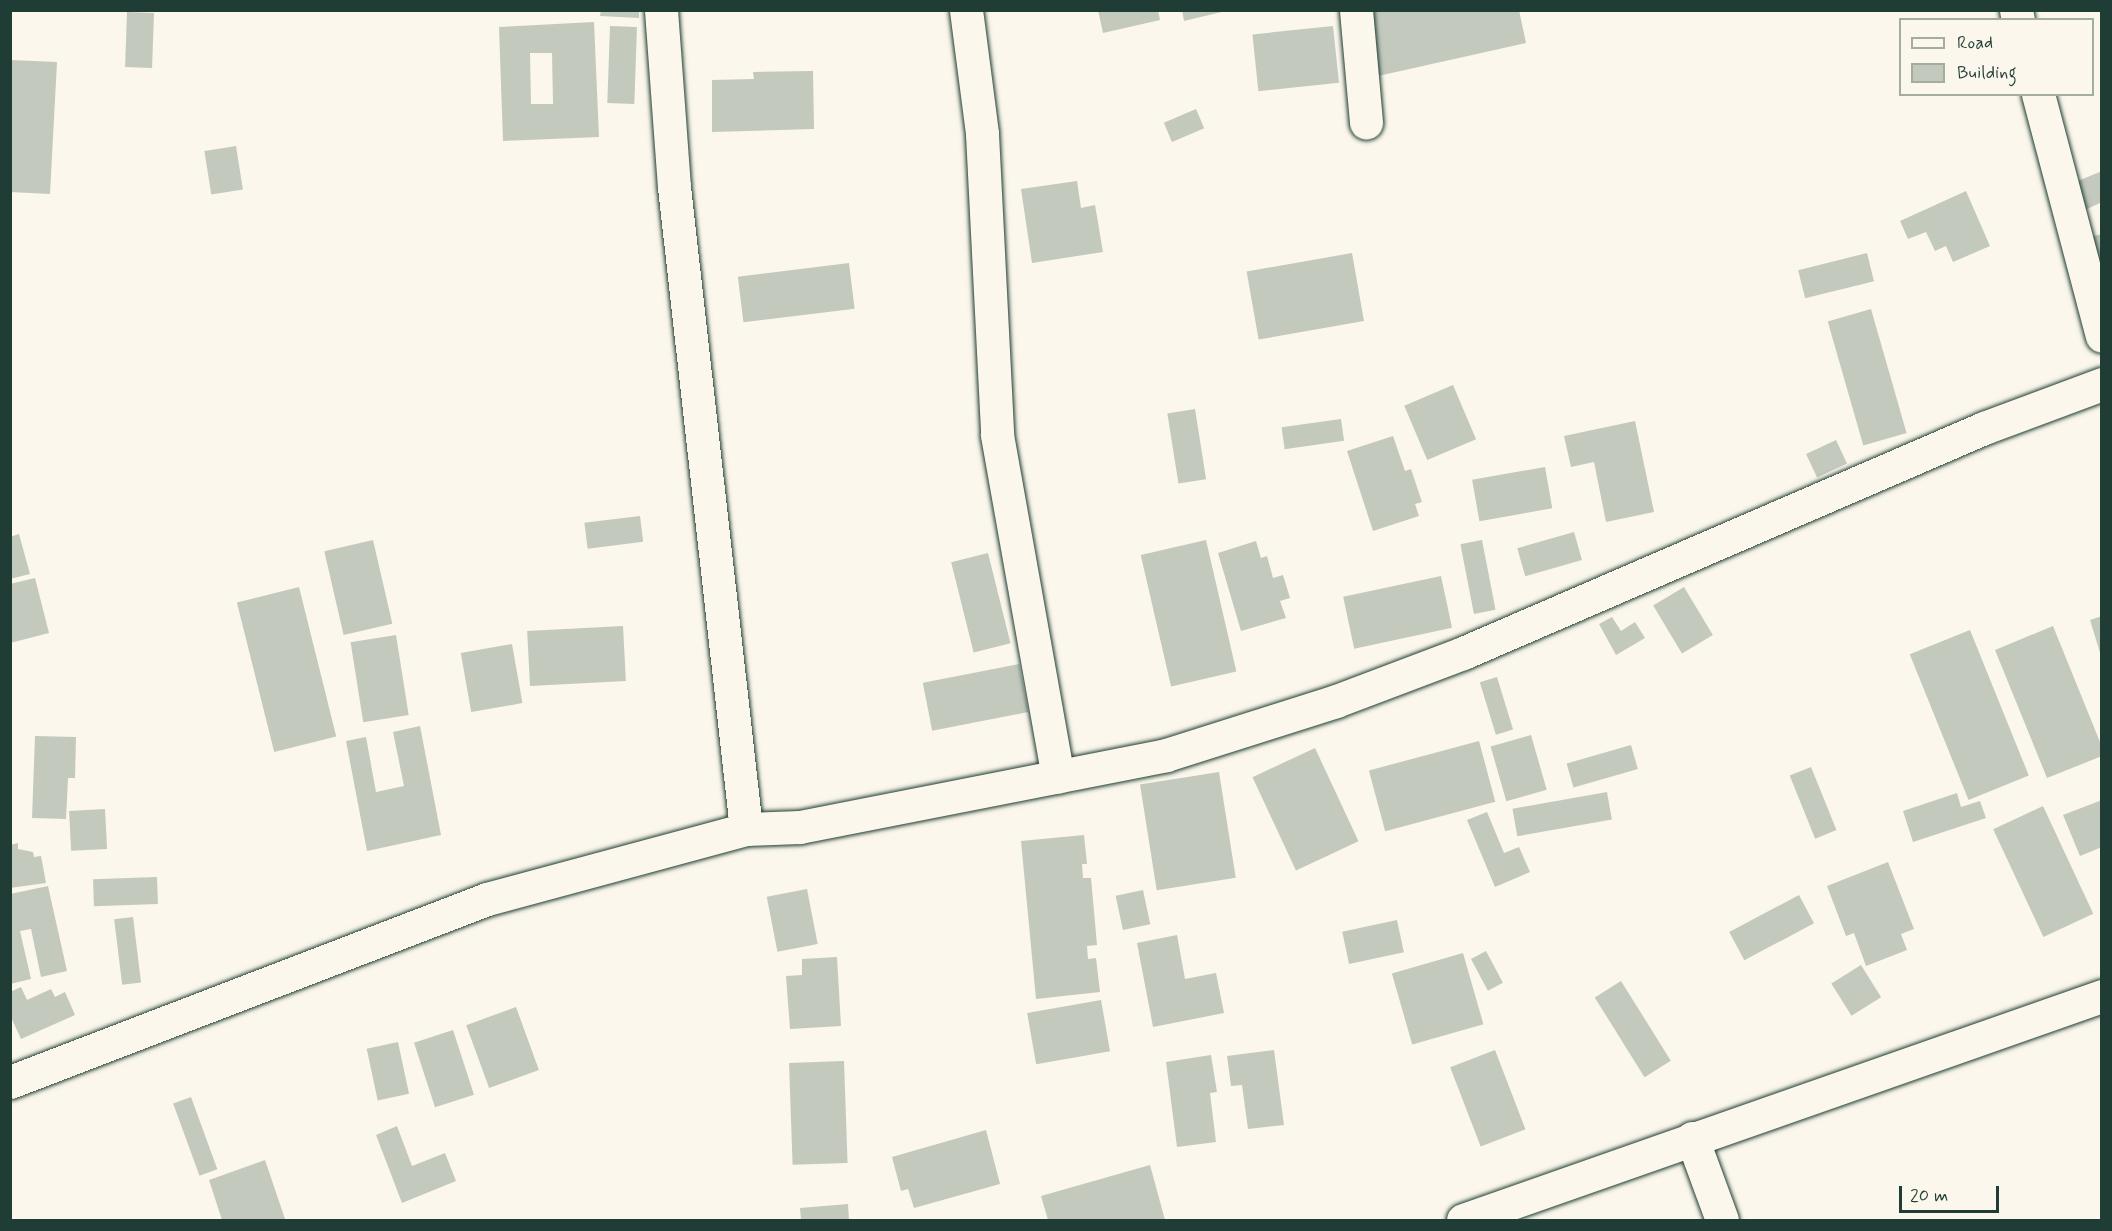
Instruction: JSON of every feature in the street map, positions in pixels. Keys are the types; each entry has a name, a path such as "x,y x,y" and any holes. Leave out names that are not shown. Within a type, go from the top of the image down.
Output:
{"street":[{"path":"661,10 674,187 746,830"},
{"path":"966,10 982,134 997,435 1058,777"},
{"path":"1356,10 1366,123"},
{"path":"2039,96 2102,336"},
{"path":"10,1082 487,899 746,830 800,827 1166,755 1336,700 1453,657 1984,428 2102,384"},
{"path":"1463,1221 1692,1138 2102,996"},
{"path":"1692,1138 1722,1221"}],"building":[{"path":"601,10 639,10 639,18 600,16"},
{"path":"1098,10 1158,10 1160,20 1103,33"},
{"path":"1182,10 1226,10 1226,11 1184,21"},
{"path":"1364,10 1519,10 1526,43 1378,76"},
{"path":"127,12 154,13 152,68 125,67"},
{"path":"594,22 599,137 503,141 499,27","holes":["530,53 552,53 553,104 531,104"]},
{"path":"610,26 637,27 634,104 607,103"},
{"path":"1333,26 1339,83 1258,91 1252,34"},
{"path":"10,60 57,62 50,194 10,192"},
{"path":"813,71 814,129 712,132 712,80 754,79 753,72"},
{"path":"1196,109 1204,128 1172,142 1164,123"},
{"path":"236,146 243,189 211,194 204,151"},
{"path":"2102,171 2102,202 2085,210 2073,183"},
{"path":"1077,181 1081,208 1095,205 1103,252 1032,263 1021,189"},
{"path":"1966,191 1990,246 1953,262 1946,246 1935,251 1926,232 1908,239 1900,221"},
{"path":"2102,234 2102,297 2086,238"},
{"path":"1352,253 1364,321 1259,340 1247,272"},
{"path":"1867,253 1874,281 1805,298 1798,270"},
{"path":"849,263 855,309 743,322 738,277"},
{"path":"1871,309 1907,433 1863,445 1828,321"},
{"path":"1453,385 1476,439 1427,460 1404,406"},
{"path":"1195,409 1206,479 1178,484 1167,413"},
{"path":"1341,419 1344,441 1285,449 1282,427"},
{"path":"1635,421 1654,512 1606,522 1594,462 1571,467 1564,436"},
{"path":"1393,436 1405,471 1411,469 1422,502 1415,504 1419,516 1373,531 1347,451"},
{"path":"1836,440 1847,464 1817,478 1806,454"},
{"path":"1545,467 1552,508 1479,521 1472,480"},
{"path":"640,516 643,542 588,549 584,523"},
{"path":"1574,532 1582,560 1525,576 1517,548"},
{"path":"19,534 30,574 10,579 10,537"},
{"path":"373,540 392,624 344,635 324,551"},
{"path":"1206,540 1236,672 1171,687 1141,555"},
{"path":"1482,540 1496,610 1474,614 1460,544"},
{"path":"1256,541 1261,558 1267,556 1273,578 1283,575 1290,598 1280,601 1286,618 1241,631 1218,553"},
{"path":"988,553 1010,643 974,652 951,562"},
{"path":"1441,576 1452,628 1354,649 1343,597"},
{"path":"35,578 49,633 10,643 10,584"},
{"path":"299,587 336,736 274,752 237,602"},
{"path":"1684,587 1713,635 1682,654 1653,606"},
{"path":"2102,616 2102,656 2101,656 2090,620"},
{"path":"1612,617 1621,631 1635,622 1645,638 1616,655 1599,624"},
{"path":"623,626 626,681 530,686 527,631"},
{"path":"2053,626 2102,747 2102,756 2047,778 1995,650"},
{"path":"1970,630 2029,776 1969,800 1910,654"},
{"path":"396,635 409,715 363,722 351,642"},
{"path":"512,644 522,703 471,712 461,653"},
{"path":"1019,664 1028,712 932,731 923,683"},
{"path":"1497,677 1513,730 1496,735 1480,682"},
{"path":"420,726 441,835 367,851 346,741 366,737 376,792 404,786 393,732"},
{"path":"1531,735 1547,790 1506,801 1491,747"},
{"path":"35,736 76,737 75,778 68,778 66,819 32,818"},
{"path":"1479,741 1495,802 1385,831 1369,771"},
{"path":"1631,745 1638,769 1573,787 1567,763"},
{"path":"1315,748 1359,841 1296,871 1252,777"},
{"path":"1811,767 1836,830 1815,839 1790,776"},
{"path":"1219,772 1236,878 1157,890 1140,785"},
{"path":"1607,792 1612,820 1517,836 1512,809"},
{"path":"1957,793 1961,807 1980,801 1986,818 1913,842 1903,811"},
{"path":"2102,800 2102,847 2080,856 2063,815"},
{"path":"2043,806 2093,914 2043,937 1993,829"},
{"path":"105,809 107,849 71,851 69,811"},
{"path":"1487,812 1504,853 1519,847 1530,872 1495,887 1467,820"},
{"path":"1084,835 1087,864 1082,864 1083,878 1091,878 1097,945 1087,946 1088,959 1096,958 1100,992 1036,999 1021,841"},
{"path":"18,843 18,849 33,852 34,857 41,856 46,883 10,888 10,845"},
{"path":"1888,862 1914,929 1901,934 1907,950 1866,966 1854,933 1846,936 1827,886"},
{"path":"157,877 158,904 94,906 93,879"},
{"path":"48,886 67,971 41,977 31,929 20,931 31,979 10,984 10,894"},
{"path":"807,889 818,944 777,952 767,897"},
{"path":"1143,890 1150,924 1123,930 1116,896"},
{"path":"1799,895 1814,923 1744,960 1729,932"},
{"path":"133,917 141,983 122,985 114,919"},
{"path":"1397,920 1404,952 1349,964 1342,932"},
{"path":"1177,935 1185,979 1216,973 1224,1013 1153,1027 1137,943"},
{"path":"1486,951 1503,983 1488,991 1471,959"},
{"path":"1463,953 1483,1024 1412,1045 1392,973"},
{"path":"837,957 841,1026 790,1029 786,976 802,975 802,959"},
{"path":"1861,965 1881,997 1851,1016 1831,984"},
{"path":"1621,981 1671,1061 1645,1077 1595,997"},
{"path":"21,987 27,1000 51,989 55,997 65,992 75,1015 21,1039 10,1015 10,992"},
{"path":"1101,1000 1110,1051 1036,1064 1027,1013"},
{"path":"516,1007 539,1070 489,1088 466,1025"},
{"path":"453,1030 474,1095 435,1107 414,1043"},
{"path":"398,1042 409,1094 378,1100 367,1049"},
{"path":"1274,1050 1284,1125 1248,1129 1242,1085 1231,1086 1227,1056"},
{"path":"1495,1050 1525,1129 1481,1147 1450,1067"},
{"path":"1211,1055 1217,1092 1210,1093 1216,1142 1177,1147 1166,1062"},
{"path":"844,1061 848,1163 793,1165 789,1063"},
{"path":"191,1097 217,1169 199,1176 173,1103"},
{"path":"397,1126 412,1166 445,1153 456,1181 402,1203 376,1135"},
{"path":"986,1130 1000,1184 914,1208 908,1189 901,1191 892,1157"},
{"path":"265,1160 285,1219 222,1220 209,1180"},
{"path":"1150,1165 1165,1220 1048,1220 1041,1196"},
{"path":"848,1204 849,1220 801,1220 800,1208"}]}
